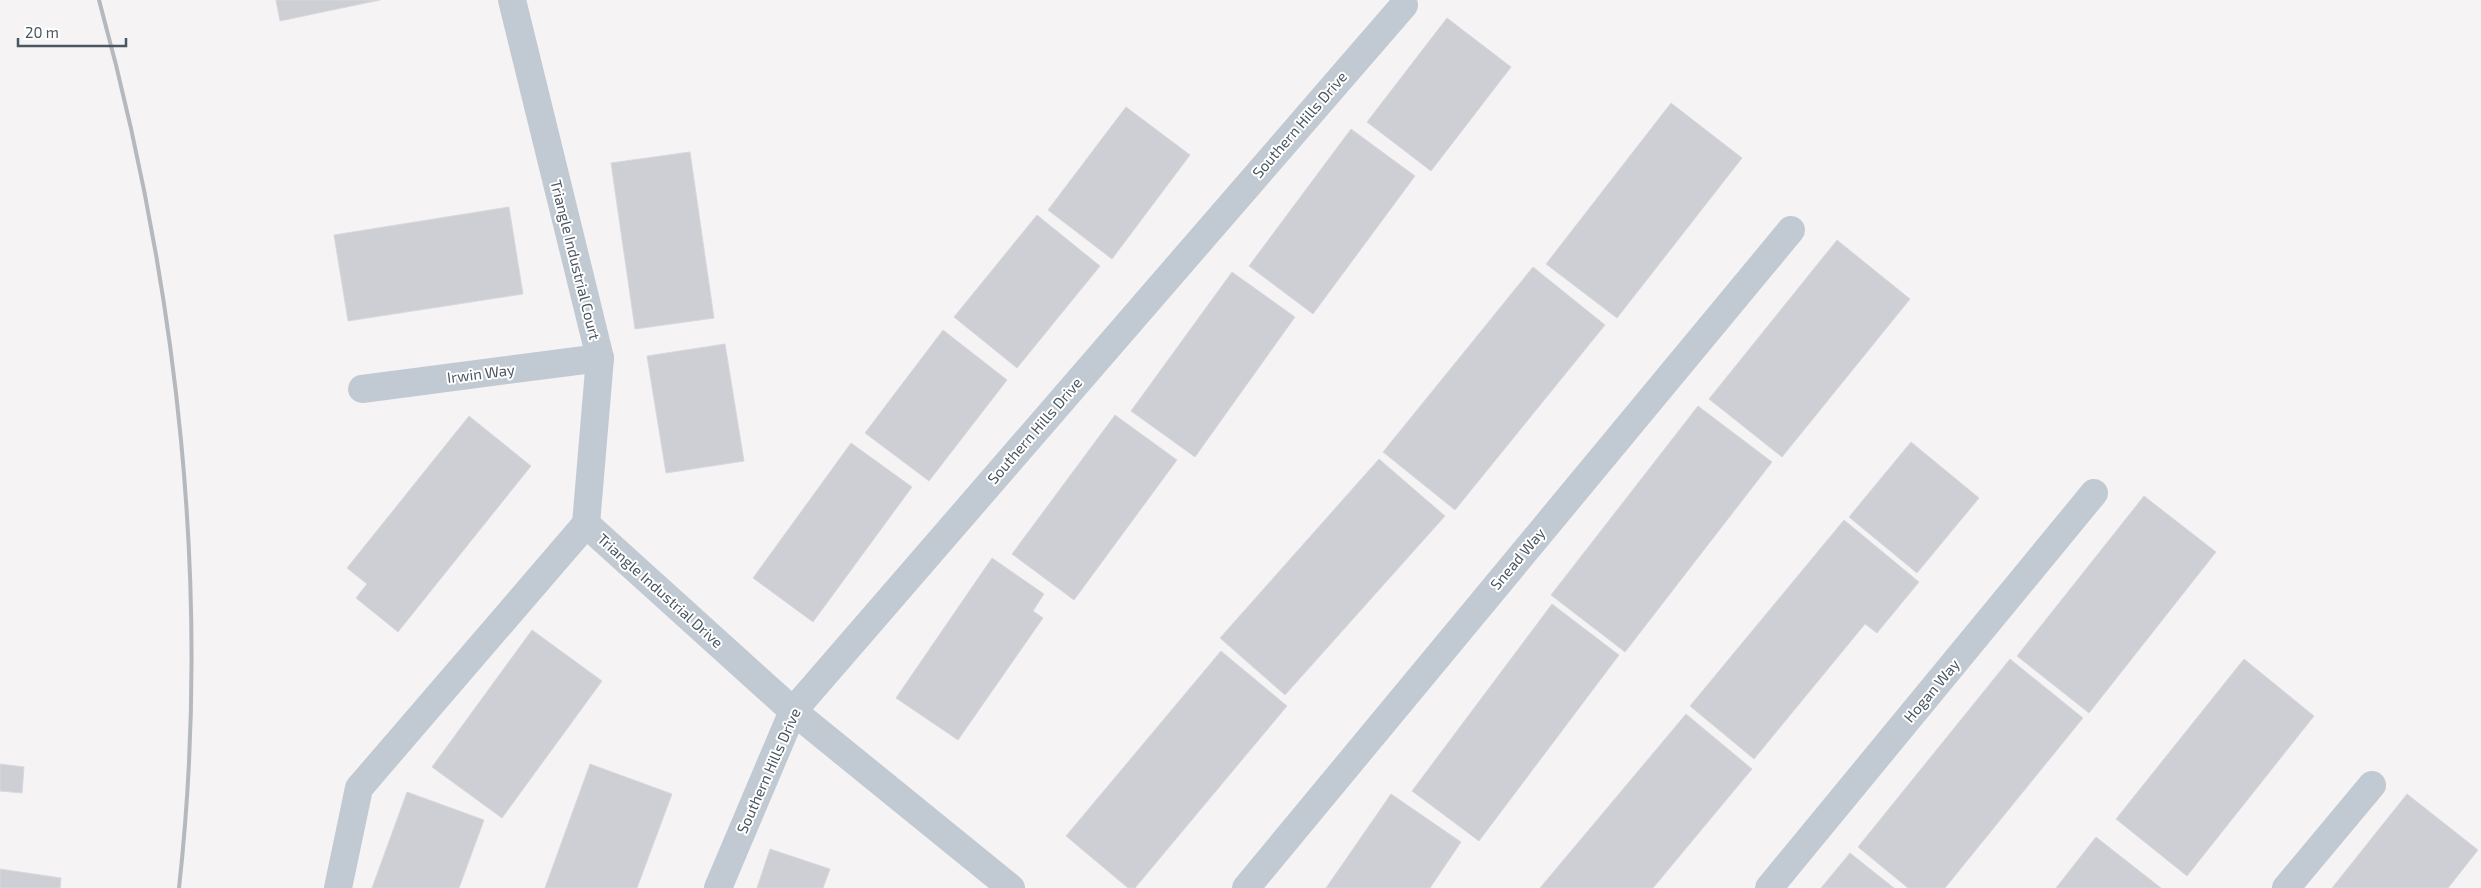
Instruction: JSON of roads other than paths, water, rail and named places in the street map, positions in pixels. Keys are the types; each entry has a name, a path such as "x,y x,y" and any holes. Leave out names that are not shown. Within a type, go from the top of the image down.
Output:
{"street":[{"name":"Triangle Industrial Court","path":"512,0 600,358 586,524"},
{"name":"Southern Hills Drive","path":"718,888 793,711 1404,5"},
{"name":"Snead Way","path":"1246,888 1791,230"},
{"name":"Irwin Way","path":"362,389 600,358"},
{"name":"Hogan Way","path":"1769,888 2094,493"},
{"name":"Triangle Industrial Drive","path":"338,888 359,788 586,524 793,711 1011,888"},
{"path":"2286,888 2372,785"}],"railway":[{"path":"99,0 126,109 149,218 168,329 181,440 189,552 192,664 188,776 179,888"}]}
